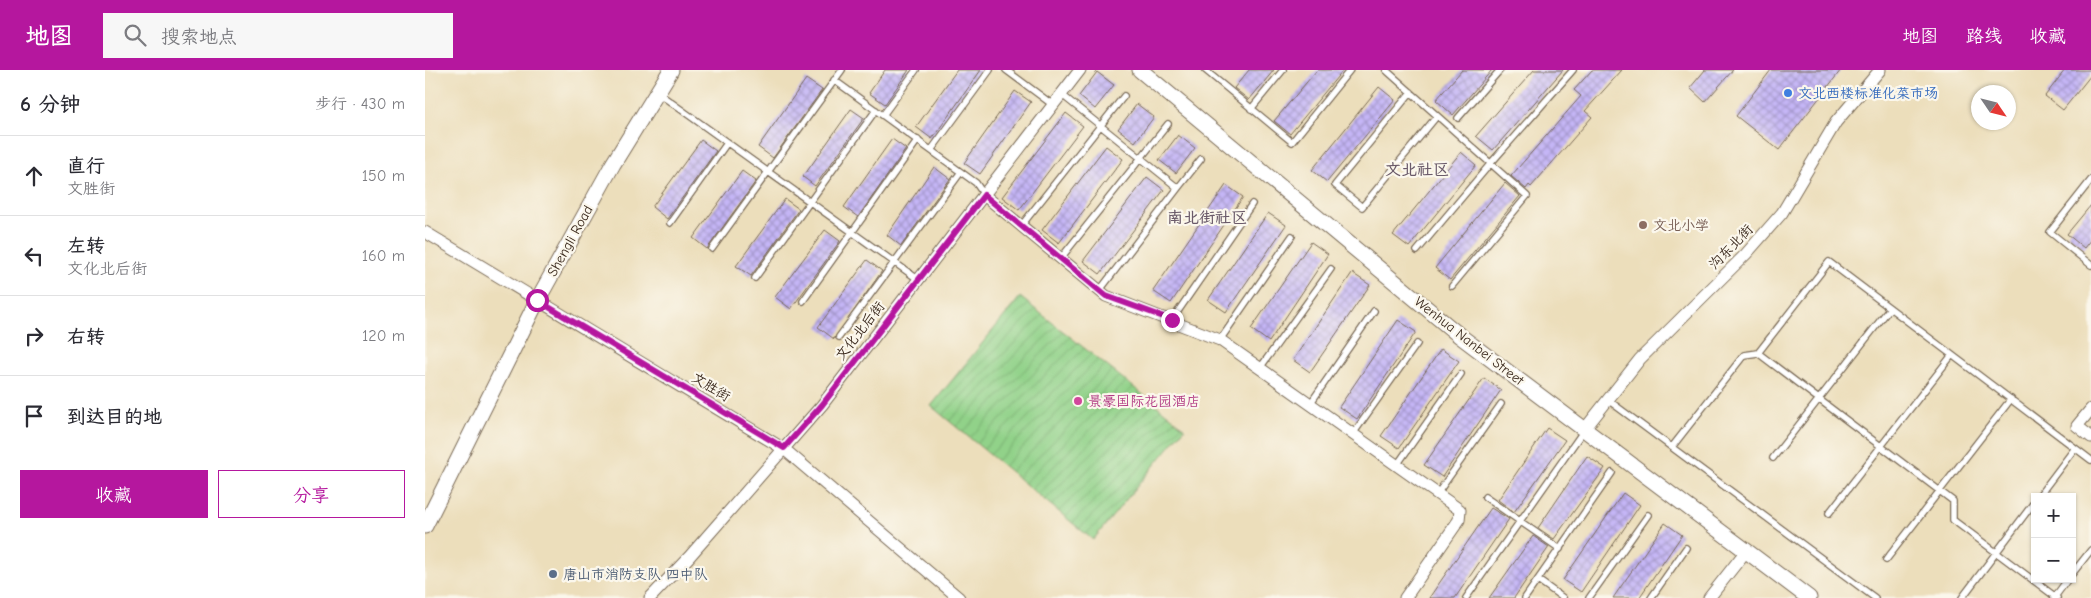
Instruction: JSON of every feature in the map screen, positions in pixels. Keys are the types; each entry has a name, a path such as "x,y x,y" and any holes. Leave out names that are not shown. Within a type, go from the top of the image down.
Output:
{"street":[{"name":"Shengli Road","path":"425,526 537,300 613,164 671,70"},
{"name":"文化北后街","path":"650,598 689,557 822,405 1080,70"},
{"name":"Wenhua Nanbei Street","path":"1141,70 1460,336 1809,598"},
{"name":"沟东北街","path":"1584,430 1640,359 1746,254 1776,220 1836,122 1880,70"},
{"path":"984,195 1106,296 1220,340 1460,510 1459,520 1406,598"},
{"name":"文胜街","path":"425,232 784,448 959,598"},
{"path":"2091,409 2077,426 2091,437"},
{"path":"1709,598 1746,551"}],"lane":[{"path":"712,249 842,70"},
{"path":"883,115 916,70"},
{"path":"932,149 990,70"},
{"path":"1006,70 1053,105"},
{"path":"1205,70 1292,142 1350,70"},
{"path":"1212,76 1217,70"},
{"path":"1251,109 1283,70"},
{"path":"1386,70 1527,196 1452,286"},
{"path":"1458,118 1500,70"},
{"path":"1417,251 1573,70"},
{"path":"834,80 932,149 976,183 984,195"},
{"path":"1411,92 1335,185 1362,207 1437,116"},
{"path":"657,93 919,280"},
{"path":"1061,94 1178,188"},
{"path":"1021,226 1124,96"},
{"path":"755,278 876,110"},
{"path":"1061,258 1168,124"},
{"path":"803,301 918,140"},
{"path":"670,223 727,142"},
{"path":"1100,290 1201,159"},
{"path":"839,337 961,172"},
{"path":"2091,180 2050,232 2091,265"},
{"path":"1172,320 1252,204"},
{"path":"1220,340 1292,236"},
{"path":"2085,261 2091,254"},
{"path":"1672,447 1744,355 1758,353 1829,262 2091,460"},
{"path":"1260,368 1331,269"},
{"path":"1773,458 1890,308"},
{"path":"1310,404 1374,311"},
{"path":"1353,434 1417,344"},
{"path":"1758,353 1953,501 1953,520 2056,598 2066,583"},
{"path":"1829,514 1952,355"},
{"path":"1397,465 1461,374"},
{"path":"1886,560 2011,399"},
{"path":"1608,400 1875,598"},
{"path":"1437,494 1501,404"},
{"path":"1466,598 1584,430"},
{"path":"2041,493 2075,448"},
{"path":"1525,598 1612,473"},
{"path":"1485,497 1560,549"},
{"path":"1962,598 2031,506"},
{"path":"1589,598 1648,515"},
{"path":"1651,598 1686,548"},
{"path":"2076,569 2091,550"},
{"path":"1538,580 1563,598"}],"green space":[{"path":"1020,297 1185,428 1093,540 931,406"}],"building":[{"path":"885,70 909,70 885,104 869,93"},
{"path":"957,70 981,70 932,139 916,127"},
{"path":"1249,70 1274,70 1249,100 1234,88"},
{"path":"1317,70 1343,70 1290,134 1274,121"},
{"path":"1462,70 1492,70 1453,115 1436,100"},
{"path":"1534,70 1563,70 1493,150 1476,136"},
{"path":"1592,70 1622,70 1585,111 1592,117 1531,187 1529,185 1526,189 1511,176 1581,96 1574,90"},
{"path":"1705,70 1733,70 1705,102 1690,88"},
{"name":"文北西楼标准化菜市场","path":"1771,70 1841,70 1779,150 1736,116"},
{"path":"2065,70 2091,70 2091,75 2063,110 2045,96"},
{"path":"1097,72 1114,85 1095,109 1079,96"},
{"path":"806,79 822,90 773,158 758,147"},
{"path":"1379,87 1395,100 1327,182 1312,170"},
{"path":"1015,91 1031,102 980,174 964,163"},
{"path":"1137,104 1154,117 1135,142 1118,129"},
{"path":"851,109 864,118 815,186 803,177"},
{"path":"1066,113 1083,126 1019,210 1002,197"},
{"path":"1178,135 1195,148 1176,173 1159,160"},
{"path":"892,139 906,149 858,217 844,207"},
{"path":"701,140 716,151 667,219 652,207"},
{"path":"1106,146 1123,159 1059,243 1042,230"},
{"path":"1461,152 1476,165 1409,247 1393,235"},
{"path":"934,167 950,179 901,246 887,235"},
{"path":"742,171 756,181 707,249 693,238"},
{"path":"1147,177 1164,190 1100,274 1083,261"},
{"path":"1505,183 1520,196 1450,280 1435,268"},
{"path":"1226,185 1243,197 1171,303 1153,291"},
{"path":"785,199 799,209 751,276 736,266"},
{"path":"2091,205 2091,239 2084,248 2067,234"},
{"path":"1268,213 1286,225 1226,312 1208,300"},
{"path":"825,230 840,241 791,309 775,297"},
{"path":"1311,242 1328,254 1269,342 1251,329"},
{"path":"867,260 882,271 834,339 818,327"},
{"path":"1352,273 1370,285 1310,372 1293,360"},
{"path":"1398,320 1416,332 1357,419 1339,407"},
{"path":"1441,349 1459,361 1399,448 1381,436"},
{"path":"1484,378 1501,390 1442,477 1424,465"},
{"path":"1547,428 1565,440 1514,512 1498,500"},
{"path":"1587,456 1605,468 1554,539 1538,528"},
{"path":"1623,493 1640,505 1581,592 1563,580"},
{"path":"1491,508 1509,519 1455,598 1429,598"},
{"path":"1665,523 1682,535 1639,598 1613,598"},
{"path":"1533,536 1549,547 1514,598 1489,598"}],"place":[{"name":"文北西楼标准化菜市场","path":"1788,93"},
{"name":"文北小学","path":"1643,225"},
{"name":"景豪国际花园酒店","path":"1078,401"},
{"name":"唐山市消防支队 四中队","path":"553,574"}],"district":[{"name":"文北社区","path":"1417,170"},
{"name":"南北街社区","path":"1207,218"}],"route":[{"path":"537,300 784,448 822,405 984,195 1106,296 1172,320"}]}
